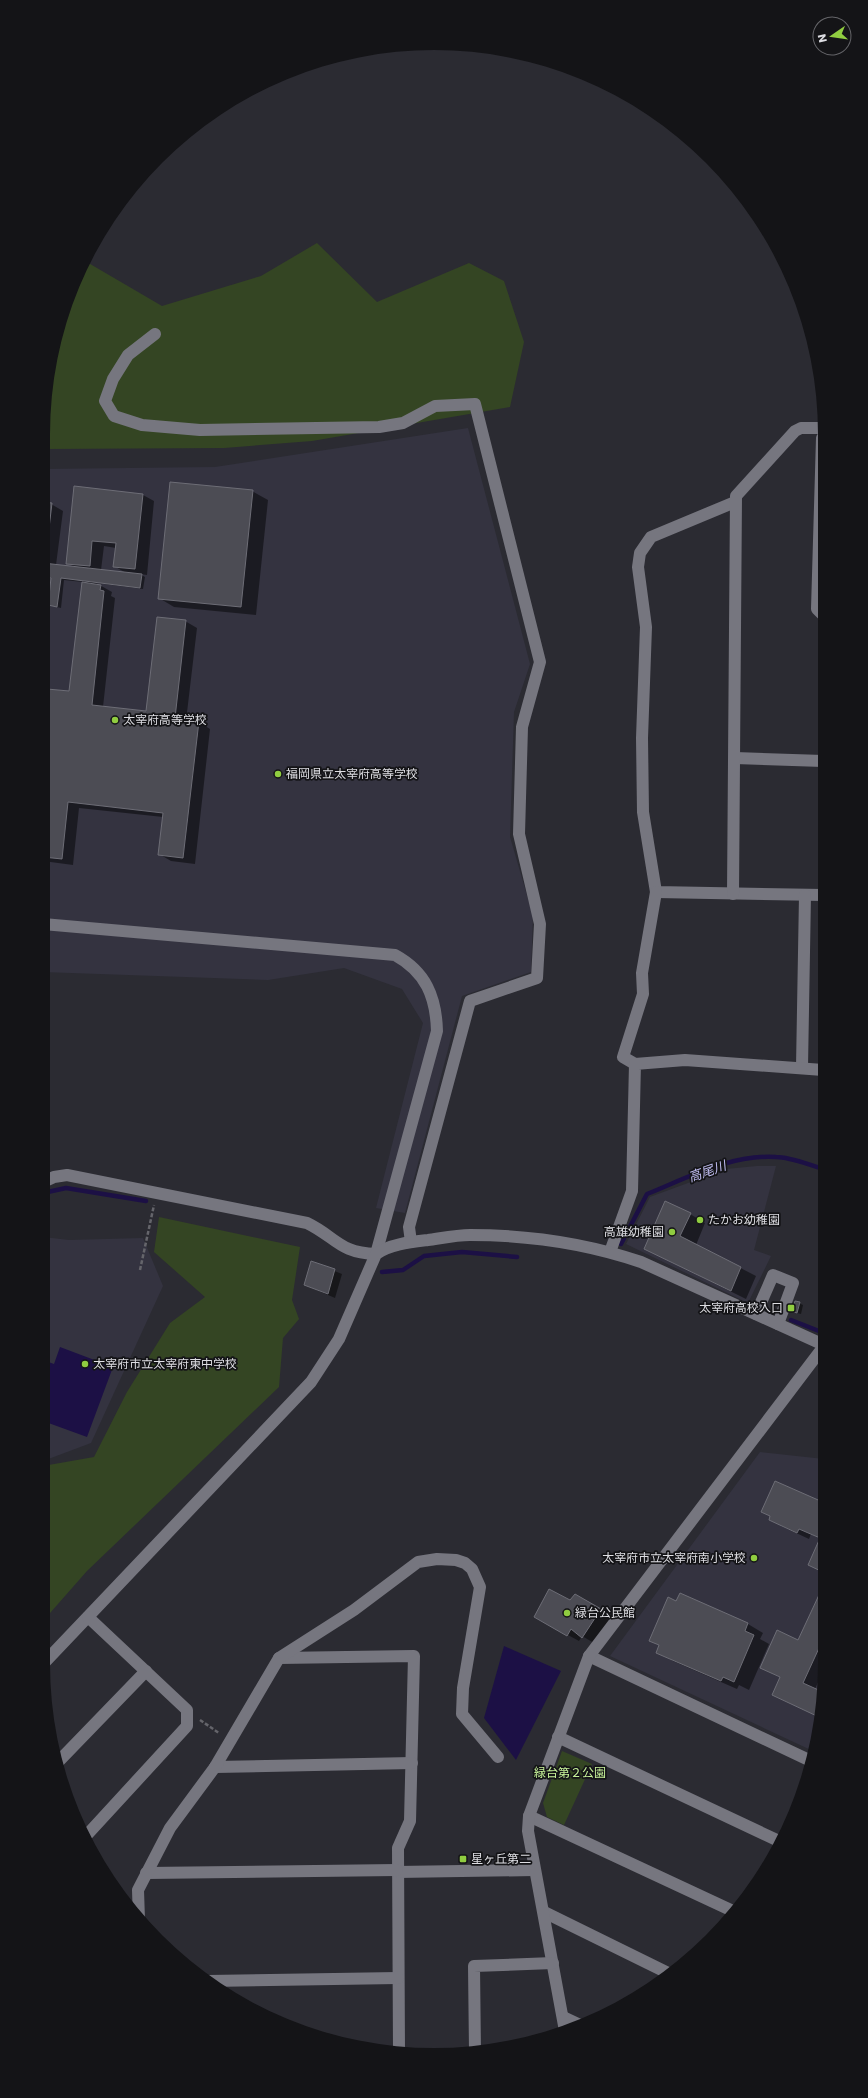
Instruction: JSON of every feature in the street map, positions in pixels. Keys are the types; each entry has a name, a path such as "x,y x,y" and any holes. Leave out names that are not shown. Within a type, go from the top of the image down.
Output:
{"street":[{"path":"155,334 128,355 113,379 104,401 114,416 142,425 200,430 379,427 403,423 435,406 475,404 540,662 522,727 519,834 540,924 537,978 470,1002 409,1227 411,1242"},
{"path":"733,894 736,496 795,431 801,428 818,428"},
{"path":"736,502 651,537 640,552 638,567 646,627 642,738 643,812 656,892 642,973 643,994 623,1057 635,1064 685,1060 818,1070"},
{"path":"818,583 818,610"},
{"path":"735,758 818,761"},
{"path":"656,892 818,895"},
{"path":"802,1068 805,895"},
{"path":"50,925 395,955 414,968 431,994 437,1010 437,1031 376,1254 339,1339 311,1382 50,1657"},
{"path":"610,1252 632,1190 635,1064"},
{"path":"50,1179 67,1175 307,1223 322,1230 349,1251 376,1254 386,1249 411,1242 469,1234 525,1237 610,1252 642,1262 818,1343"},
{"path":"756,1314 773,1275 793,1283 778,1324"},
{"path":"564,2025 544,1912 534,1870 528,1831 529,1816 558,1737 589,1656 818,1354"},
{"path":"138,1909 138,1890 170,1828 215,1767 279,1658 354,1610 418,1562 437,1559 456,1560 465,1563 472,1569 480,1587 463,1688 462,1714 498,1757"},
{"path":"88,1617 187,1710 188,1726 89,1832"},
{"path":"279,1658 414,1656 410,1821 398,1848 397,1871 399,2046"},
{"path":"589,1656 806,1759"},
{"path":"62,1758 146,1671"},
{"path":"558,1737 775,1840"},
{"path":"215,1767 412,1763"},
{"path":"529,1816 729,1909"},
{"path":"146,1873 534,1870"},
{"path":"544,1912 665,1971"},
{"path":"475,2046 474,1966 552,1963"},
{"path":"218,1981 398,1978"},
{"path":"563,2017 573,2022"}],"path":[{"path":"140,1270 156,1193"},
{"path":"187,1710 231,1741"}],"shaded area":[{"name":"福岡県立太宰府高等学校","path":"468,428 530,664 514,712 510,837 533,916 531,972 462,996 405,1213 376,1208 423,1023 402,989 344,968 268,980 50,972 50,469 215,467"},
{"name":"たかお幼稚園","path":"776,1166 754,1250 771,1256 748,1303 626,1244 650,1197 726,1169"},
{"name":"太宰府市立太宰府東中学校","path":"50,1238 69,1240 143,1238 163,1286 91,1443 50,1458"},
{"path":"60,1347 113,1367 87,1437 50,1424 50,1363 54,1364"},
{"name":"太宰府市立太宰府南小学校","path":"760,1452 818,1458 818,1664 815,1714 809,1749 610,1656"},
{"path":"504,1646 561,1671 516,1760 484,1718"}],"green space":[{"path":"317,243 377,302 469,263 504,281 524,342 510,407 312,441 224,448 50,449 51,409 57,359 70,311 90,264 162,306 261,276"},
{"path":"159,1217 300,1247 292,1300 299,1319 283,1338 279,1387 87,1571 50,1613 50,1465 94,1457 127,1392 170,1323 205,1297 154,1252"},
{"name":"緑台第２公園","path":"562,1751 592,1764 564,1825 547,1817 543,1803"}],"building":[{"path":"170,482 253,490 241,607 158,599"},
{"path":"74,486 143,494 135,569 113,567 116,543 92,541 90,566 66,564"},
{"path":"50,503 52,503 50,520"},
{"path":"50,564 142,574 140,588 61,578 57,607 50,605"},
{"name":"太宰府高等学校","path":"82,582 101,585 100,590 104,591 92,705 146,711 157,617 186,620 175,718 199,721 183,858 158,855 163,813 68,802 62,859 50,858 50,689 69,691"},
{"path":"665,1201 691,1213 680,1236 741,1267 731,1291 644,1249"},
{"path":"311,1261 335,1269 328,1294 304,1285"},
{"path":"795,1301 800,1302 797,1313 792,1311"},
{"path":"775,1481 818,1500 818,1537 799,1529 797,1533 769,1520 770,1516 761,1512"},
{"path":"818,1542 818,1570 808,1565"},
{"name":"緑台公民館","path":"549,1589 570,1600 575,1594 601,1609 582,1638 571,1629 567,1636 534,1617"},
{"path":"680,1593 748,1623 745,1631 754,1635 734,1682 723,1677 721,1681 656,1653 659,1645 649,1641 668,1597 676,1601"},
{"path":"818,1597 818,1650 803,1683 817,1689 815,1715 772,1695 780,1677 760,1668 777,1630 798,1640"}],"waterway":[{"name":"高尾川","path":"621,1244 647,1194 694,1174 726,1163 759,1157 782,1157 818,1167"},
{"path":"50,1191 66,1188 146,1201"},
{"path":"382,1272 403,1270 424,1256 462,1252 517,1257"},
{"path":"791,1320 818,1331"}],"place":[{"name":"太宰府高等学校","path":"115,720"},
{"name":"福岡県立太宰府高等学校","path":"278,774"},
{"name":"たかお幼稚園","path":"700,1220"},
{"name":"高雄幼稚園","path":"672,1232"},
{"name":"太宰府高校入口","path":"791,1308"},
{"name":"太宰府市立太宰府東中学校","path":"85,1364"},
{"name":"太宰府市立太宰府南小学校","path":"754,1558"},
{"name":"緑台公民館","path":"567,1613"},
{"name":"星ヶ丘第二","path":"463,1859"}]}
